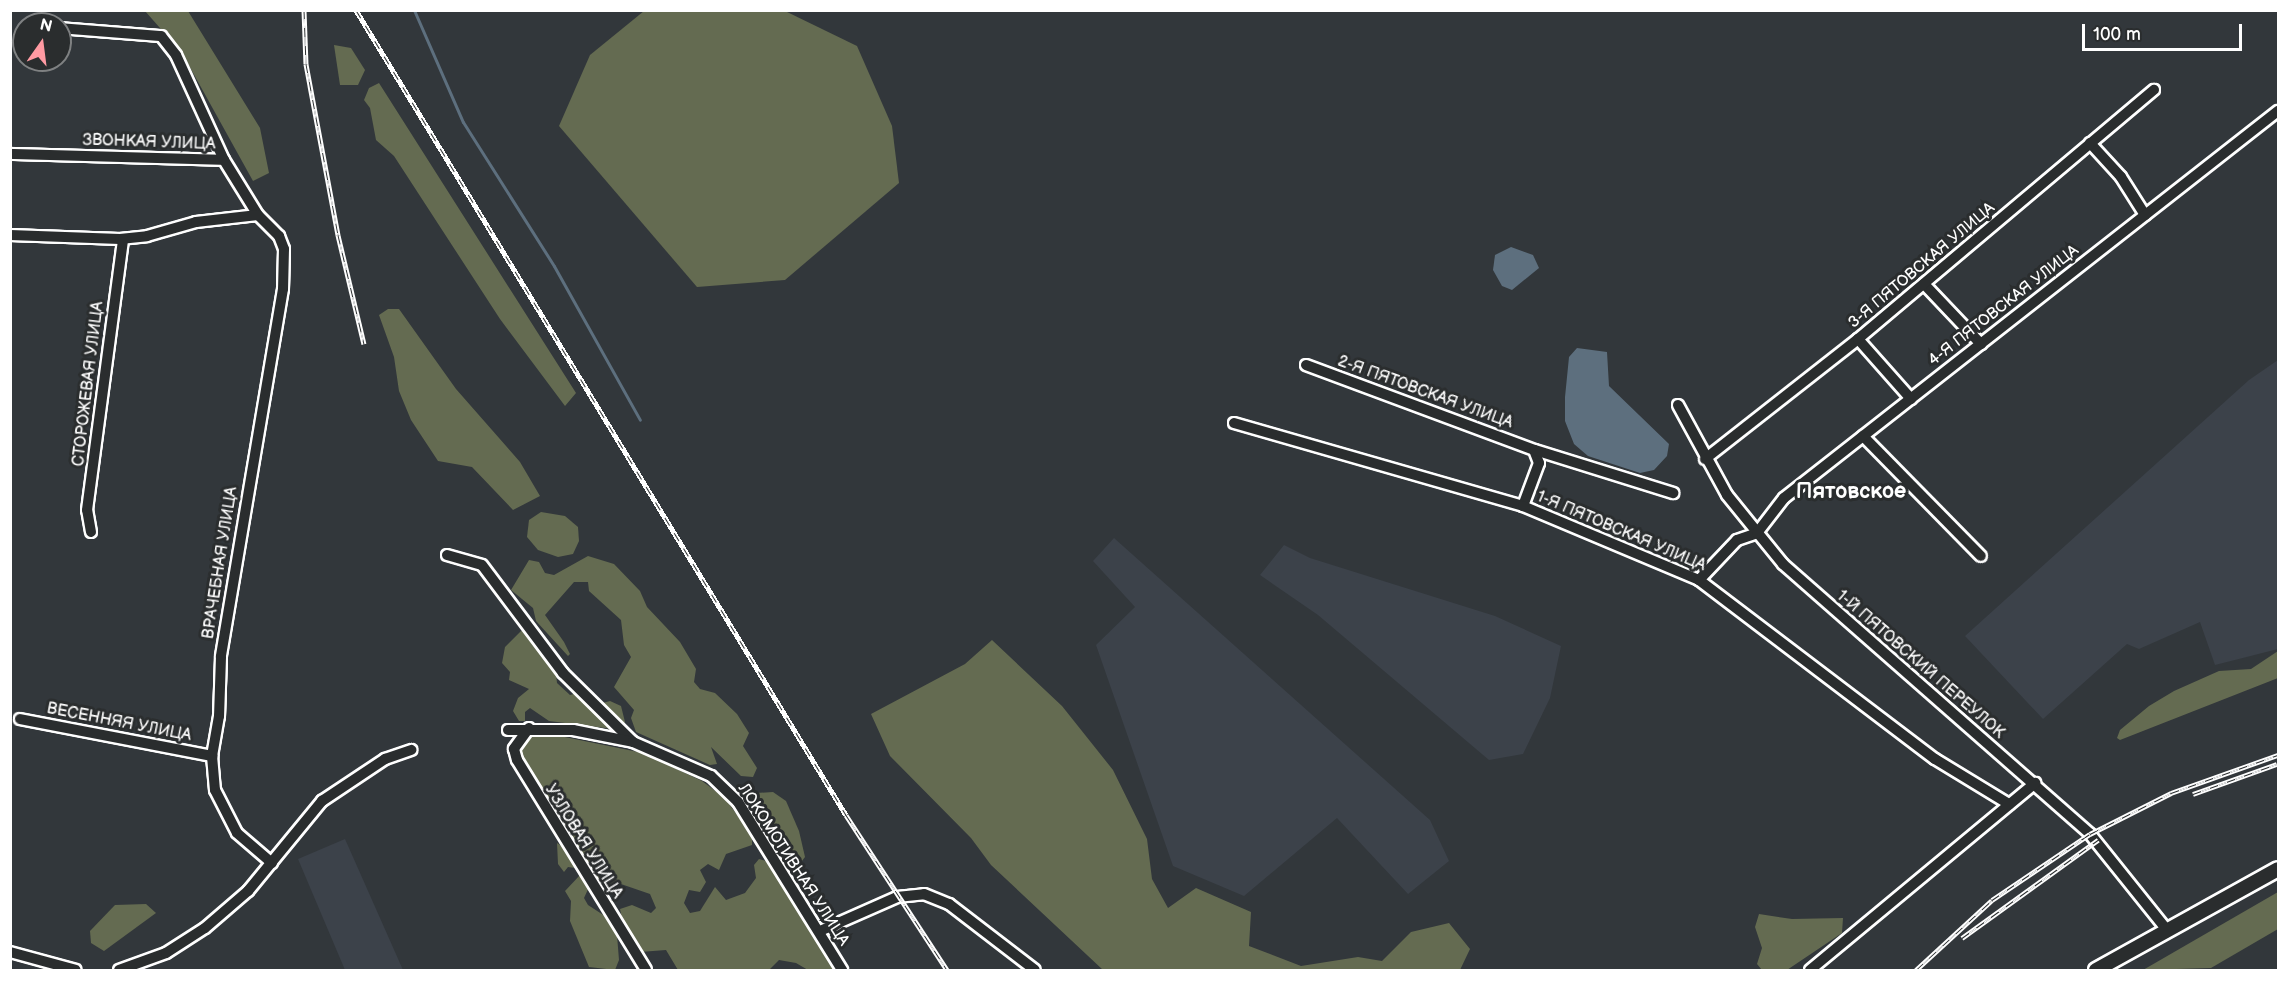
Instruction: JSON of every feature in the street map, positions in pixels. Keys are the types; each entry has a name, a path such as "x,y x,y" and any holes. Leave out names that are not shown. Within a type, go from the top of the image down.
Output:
{"street":[{"name":"ЗВОНКАЯ УЛИЦА","path":"10,154 224,160 176,55 161,36 72,29"},
{"name":"3-Я ПЯТОВСКАЯ УЛИЦА","path":"1705,459 1858,339 2154,90"},
{"name":"4-Я ПЯТОВСКАЯ УЛИЦА","path":"1757,532 1784,498 2278,111"},
{"path":"2090,143 2121,177 2145,215"},
{"path":"10,235 123,239 196,222 258,215 224,160"},
{"name":"ВРАЧЕБНАЯ УЛИЦА","path":"258,215 274,229 284,249 283,289 227,618 219,716 212,756 215,790 237,833 272,863"},
{"name":"СТОРОЖЕВАЯ УЛИЦА","path":"91,532 87,510 123,239"},
{"path":"1924,284 1981,344"},
{"path":"1858,339 1911,399"},
{"name":"2-Я ПЯТОВСКАЯ УЛИЦА","path":"1306,365 1534,450 1673,493"},
{"name":"1-Й ПЯТОВСКИЙ ПЕРЕУЛОК","path":"1678,405 1705,459 1783,564 1841,618 2036,783 2090,834 2167,930"},
{"name":"1-Я ПЯТОВСКАЯ УЛИЦА","path":"1234,423 1523,506 1699,580 1935,759 2009,804"},
{"path":"1863,436 1981,556"},
{"path":"1523,506 1539,463 1534,450"},
{"path":"1699,580 1737,540 1757,532"},
{"path":"447,555 482,565 563,673 633,742"},
{"name":"ВЕСЕННЯЯ УЛИЦА","path":"20,719 212,756"},
{"name":"ЛОКОМОТИВНАЯ УЛИЦА","path":"508,730 529,728 573,730 633,742 675,757 726,788 820,931 842,970"},
{"name":"УЗЛОВАЯ УЛИЦА","path":"529,728 514,749 517,760 646,970"},
{"path":"119,970 166,953 205,928 248,891 322,801 385,759 411,750"},
{"path":"1809,970 2036,783"},
{"path":"2096,970 2278,869"},
{"path":"820,931 897,897 924,894 949,904 1035,970"},
{"path":"10,952 76,970"}],"shaded area":[{"path":"2278,360 2278,649 2215,665 2200,622 2139,649 2127,644 2043,719 1965,636 2249,380"},
{"path":"1114,538 1430,820 1449,861 1408,894 1337,818 1244,896 1173,866 1096,645 1135,607 1093,561"},
{"path":"1284,545 1310,558 1495,616 1561,646 1550,698 1523,754 1489,760 1318,615 1260,575"},
{"path":"345,839 403,970 345,970 298,859"}],"green space":[{"path":"145,11 188,11 260,128 269,173 253,181 182,53"},
{"path":"644,11 785,11 857,46 892,126 899,183 785,280 697,287 559,126 590,55"},
{"path":"334,45 351,48 365,70 358,85 340,85"},
{"path":"379,83 576,393 565,406 500,319 394,156 376,140 370,108 364,100 369,88"},
{"path":"388,309 399,309 456,389 520,462 540,496 513,510 472,467 438,461 411,420 399,391 394,357 379,315"},
{"path":"541,512 565,516 578,527 579,541 573,554 558,557 538,550 527,537 529,520"},
{"path":"588,556 614,564 640,591 647,607 680,642 696,669 694,682 700,689 715,693 737,714 749,733 743,746 757,768 753,777 741,776 711,747 717,764 710,765 636,732 631,718 634,710 614,687 631,657 624,645 621,620 589,591 588,582 574,582 545,615 564,642 570,654 568,656 536,621 533,608 511,590 529,560 539,562 545,573 554,575"},
{"path":"528,629 555,664 557,683 570,695 582,692 599,704 610,701 621,706 625,722 621,730 549,721 530,708 525,712 525,721 519,721 513,711 518,698 529,689 509,680 510,672 502,663 505,647 521,631"},
{"path":"992,640 1062,706 1113,770 1147,839 1152,879 1168,908 1196,888 1251,912 1249,946 1301,966 1358,957 1382,961 1411,932 1449,923 1470,949 1460,970 1103,970 991,865 971,838 890,756 871,714 965,664"},
{"path":"2278,651 2278,678 2120,740 2117,738 2120,730 2149,706 2174,691 2219,671 2251,669"},
{"path":"555,735 643,753 702,781 725,798 752,836 752,845 726,854 719,870 708,864 700,870 706,882 700,892 689,890 684,903 690,913 700,911 715,887 726,900 745,893 756,878 754,865 759,859 766,861 836,970 808,970 796,963 779,960 769,970 678,970 666,950 640,952 623,924 620,909 632,905 651,913 656,908 650,894 618,883 602,887 520,753 521,744 529,737"},
{"path":"773,792 786,801 799,831 805,857 798,866 785,861 763,830 752,800 756,793"},
{"path":"557,843 572,853 577,864 575,868 568,867 564,872 558,864"},
{"path":"581,874 590,885 584,898 588,905 611,920 617,935 619,960 615,970 589,967 570,921 571,901 565,891"},
{"path":"2278,892 2278,929 2211,968 2143,970"},
{"path":"146,904 156,913 104,951 91,943 90,931 115,905"},
{"path":"1759,914 1792,919 1843,918 1842,933 1787,970 1762,970 1757,964 1762,948 1755,927"}],"water":[{"path":"1511,247 1533,255 1539,268 1512,290 1502,286 1493,270 1495,255"},
{"path":"1577,348 1607,352 1609,386 1669,444 1667,456 1654,470 1640,473 1588,456 1574,444 1565,421 1565,397 1569,357"}],"waterway":[{"path":"414,10 463,122 554,266 640,420"}],"railway":[{"path":"304,10 306,64 338,235 364,344"},
{"path":"356,10 846,815 947,970"},
{"path":"1916,970 1992,900 2090,834 2171,793 2278,755"},
{"path":"2193,794 2277,764"},
{"path":"1962,938 2098,840"}],"district":[{"name":"Пятовское","path":"1851,492"}]}
